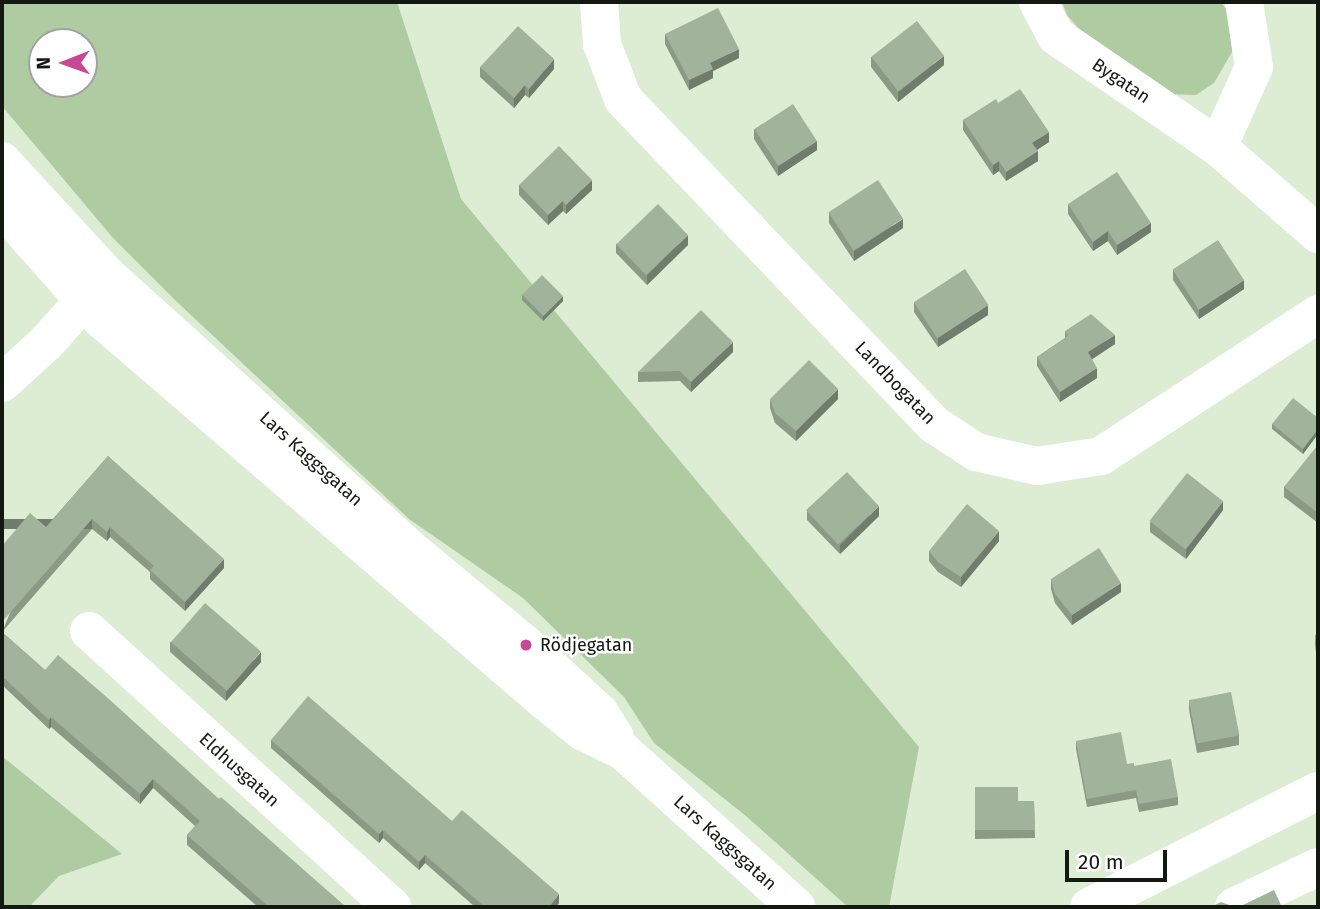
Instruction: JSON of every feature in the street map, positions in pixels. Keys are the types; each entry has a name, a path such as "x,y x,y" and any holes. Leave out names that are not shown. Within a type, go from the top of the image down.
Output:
{"street":[{"name":"Landbogatan","path":"599,2 602,44 623,99 935,425 976,452 1037,466 1101,456 1318,314"},
{"name":"Bygatan","path":"1038,2 1056,37 1218,147 1318,234"},
{"path":"1218,147 1254,67 1244,2"},
{"name":"Lars Kaggsgatan","path":"2,161 95,288"},
{"name":"Lars Kaggsgatan","path":"2,208 95,288 564,716 582,731 623,751 789,905"},
{"path":"2,383 46,343 95,288"},
{"name":"Eldhusgatan","path":"89,631 392,907"},
{"path":"1097,905 1318,791"},
{"path":"1234,907 1318,867"}],"green space":[{"path":"2,2 397,2 461,199 919,747 889,907 848,907 746,816 654,743 624,697 523,598 409,519 177,302 113,238 2,106"},
{"path":"1062,2 1221,2 1231,16 1232,52 1214,83 1196,95 1166,94 1086,37 1067,15"},
{"path":"2,756 122,854 59,876 29,907 2,907"}],"building":[{"path":"718,8 739,49 710,63 713,69 689,80 665,34"},
{"path":"917,21 944,56 898,91 871,57"},
{"path":"518,26 554,59 529,89 525,85 514,98 480,67"},
{"path":"1020,89 1049,132 1032,143 1038,151 1006,172 999,161 993,165 963,120 996,99 998,103"},
{"path":"793,104 817,141 778,166 754,129"},
{"path":"559,146 592,180 566,205 563,201 548,215 519,185"},
{"path":"1117,172 1151,223 1117,245 1108,231 1093,242 1068,204"},
{"path":"878,180 903,219 854,251 829,212"},
{"path":"658,204 688,235 646,275 616,244"},
{"path":"1218,240 1244,280 1199,310 1173,269"},
{"path":"965,269 988,305 937,338 914,302"},
{"path":"542,275 563,296 543,316 522,295"},
{"path":"701,310 733,342 691,382 680,371 638,372"},
{"path":"1091,314 1115,335 1088,352 1097,368 1060,392 1037,357 1068,336 1065,331"},
{"path":"809,360 838,389 796,431 775,413 770,399"},
{"path":"1293,398 1318,418 1318,429 1303,449 1272,424"},
{"path":"1318,447 1318,513 1284,487"},
{"path":"108,456 224,559 185,602 150,570 154,566 110,527 107,532 92,519 2,622 2,546 30,513 46,527"},
{"path":"847,472 879,506 838,545 806,510"},
{"path":"1187,473 1223,501 1186,549 1149,521"},
{"path":"967,504 999,531 961,577 938,562 929,551"},
{"path":"1099,548 1121,583 1072,615 1055,594 1051,579"},
{"path":"205,603 261,652 227,691 171,642"},
{"path":"2,632 45,670 58,655 219,799 221,797 346,907 269,907 187,835 200,821 153,779 140,794 51,717 49,720 2,676"},
{"path":"1318,634 1318,658 1315,635"},
{"path":"1231,692 1239,735 1197,743 1189,700"},
{"path":"308,696 452,821 462,810 559,894 549,907 485,907 425,855 419,862 383,830 379,834 271,740"},
{"path":"1121,732 1127,764 1134,763 1134,766 1171,759 1178,797 1139,804 1136,790 1087,799 1076,741"},
{"path":"975,787 1018,787 1018,801 1034,801 1035,830 975,830"},
{"path":"1274,890 1282,907 1211,907 1221,902 1232,906 1243,905"}],"place":[{"name":"Rödjegatan","path":"526,645"}]}
